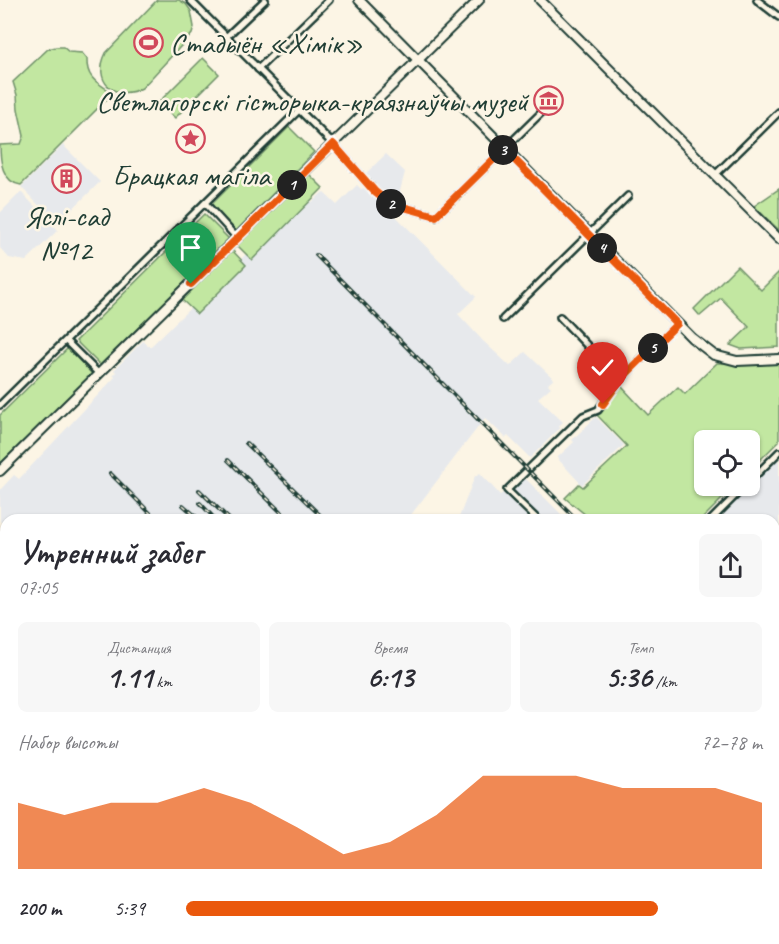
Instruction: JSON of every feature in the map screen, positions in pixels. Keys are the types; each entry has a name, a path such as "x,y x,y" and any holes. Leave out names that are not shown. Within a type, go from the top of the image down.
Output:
{"street":[{"path":"190,0 333,144 375,192 389,203 436,216 543,111"},
{"path":"226,37 265,0"},
{"path":"258,69 329,0"},
{"path":"359,0 677,324 714,355 737,361 779,358"},
{"path":"0,471 479,0"},
{"path":"540,0 779,239"},
{"path":"757,0 779,17"},
{"path":"0,405 298,110"},
{"path":"715,175 779,112"},
{"path":"502,319 628,196"},
{"path":"205,203 237,238"},
{"path":"560,316 620,380"},
{"path":"532,514 507,490 583,416 598,410 620,380 677,324"},
{"path":"66,341 99,374"},
{"path":"760,471 779,452"},
{"path":"717,514 734,496"}],"shaded area":[{"path":"63,145 100,182 57,224 21,187"},
{"path":"386,154 405,172 400,191 403,195 397,202 393,198 389,201 363,176"},
{"path":"357,185 361,189 367,187 476,297 458,314 483,341 510,366 525,352 554,379 548,384 551,387 538,398 563,422 560,428 530,458 508,436 506,438 485,418 412,514 0,514 0,490 14,475 19,479 115,377 114,370 143,341 150,347 306,196 312,202 323,192 337,205"},
{"path":"21,192 58,230 26,261 9,258 0,248 0,213"},
{"path":"596,417 624,445 582,485 557,458"},
{"path":"779,457 779,514 724,514 734,504 733,502 739,496 760,496 760,476"},
{"path":"480,473 500,495 503,493 525,514 460,514 475,476"},
{"path":"525,478 561,514 536,514 515,494 514,489"}],"green space":[{"name":"Стадыён «Хімік»","path":"157,0 179,0 186,4 191,11 194,27 192,34 142,88 132,92 115,90 108,86 102,72 102,63 106,53"},
{"path":"63,47 69,52 82,53 87,59 91,77 113,93 21,185 10,180 6,175 1,158 0,145 21,144 24,136 13,82 48,49"},
{"path":"203,58 219,74 175,118 159,102"},
{"path":"289,127 314,152 236,231 211,205"},
{"path":"309,174 323,188 252,260 237,245"},
{"path":"779,189 779,230 754,206"},
{"path":"204,214 229,239 100,365 76,341"},
{"path":"232,250 246,265 197,314 182,300"},
{"path":"737,266 761,290 779,272 779,347 741,349 730,345 749,327 721,298 700,316 694,309"},
{"path":"68,348 92,374 0,464 0,415"},
{"path":"779,362 779,441 760,460 760,430 694,430 694,496 725,496 707,514 585,514 565,498 579,484 583,487 627,446 597,415 621,386 648,415 678,387 685,394 717,363"}],"railway":[{"path":"316,255 571,514"},
{"path":"246,443 319,514"},
{"path":"228,460 283,514"},
{"path":"110,473 151,514"},
{"path":"199,490 224,514"},
{"path":"200,503 210,514"},
{"path":"183,505 193,514"}],"place":[{"name":"Стадыён «Хімік»","path":"149,43"},
{"name":"Светлагорскі гісторыка-краязнаўчы музей","path":"549,101"},
{"name":"Брацкая магіла","path":"191,138"},
{"name":"Яслі-сад №12","path":"66,179"}],"route":[{"path":"191,284 333,144 375,192 389,203 436,216 504,149 677,324 620,380 603,404"}]}
